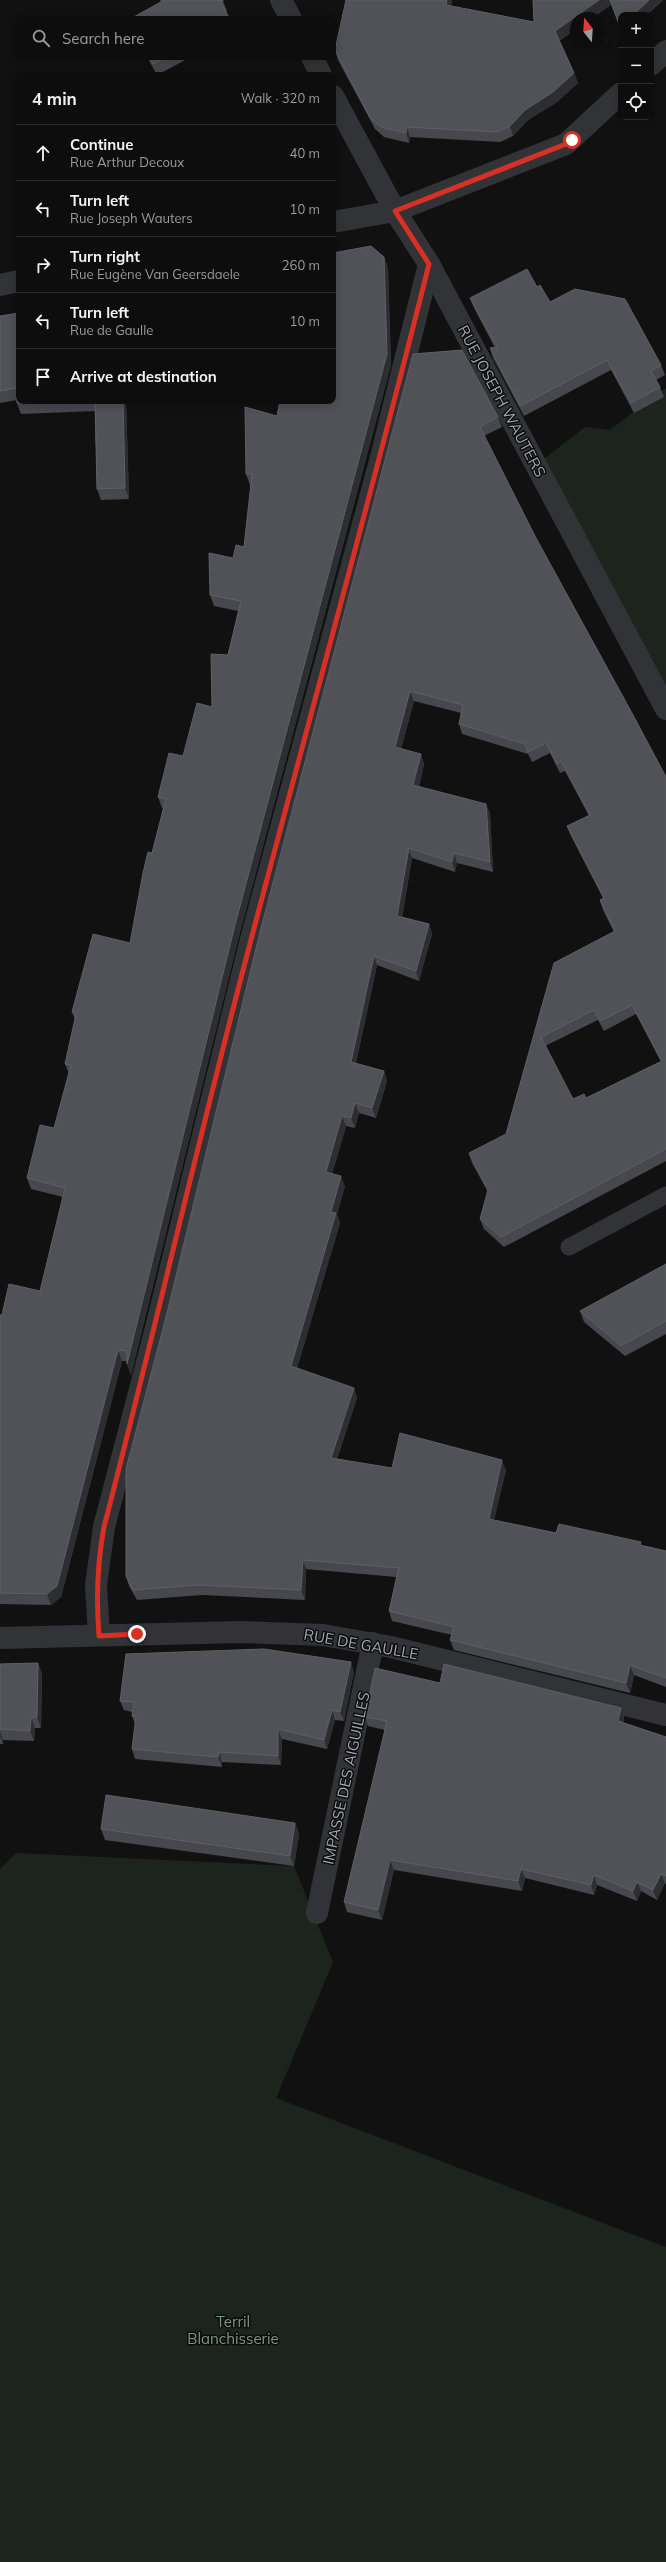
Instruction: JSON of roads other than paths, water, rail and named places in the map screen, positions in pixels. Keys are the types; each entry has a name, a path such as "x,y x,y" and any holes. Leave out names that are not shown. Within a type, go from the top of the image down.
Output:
{"street":[{"path":"281,0 289,16"},
{"path":"654,62 666,51"},
{"path":"314,60 320,72"},
{"path":"336,221 395,211 566,144 618,96"},
{"name":"RUE JOSEPH WAUTERS","path":"336,102 395,211 429,264 666,709"},
{"path":"99,1636 96,1585 104,1527 157,1324 251,939 380,461 429,264"},
{"path":"0,285 16,282"},
{"name":"RUE DE GAULLE","path":"0,1638 282,1632 373,1643 666,1715"},
{"name":"IMPASSE DES AIGUILLES","path":"317,1913 373,1643"}],"lane":[{"path":"569,1247 666,1195"}],"park label":[{"name":"Terril Blanchisserie","path":"233,2330"}]}
